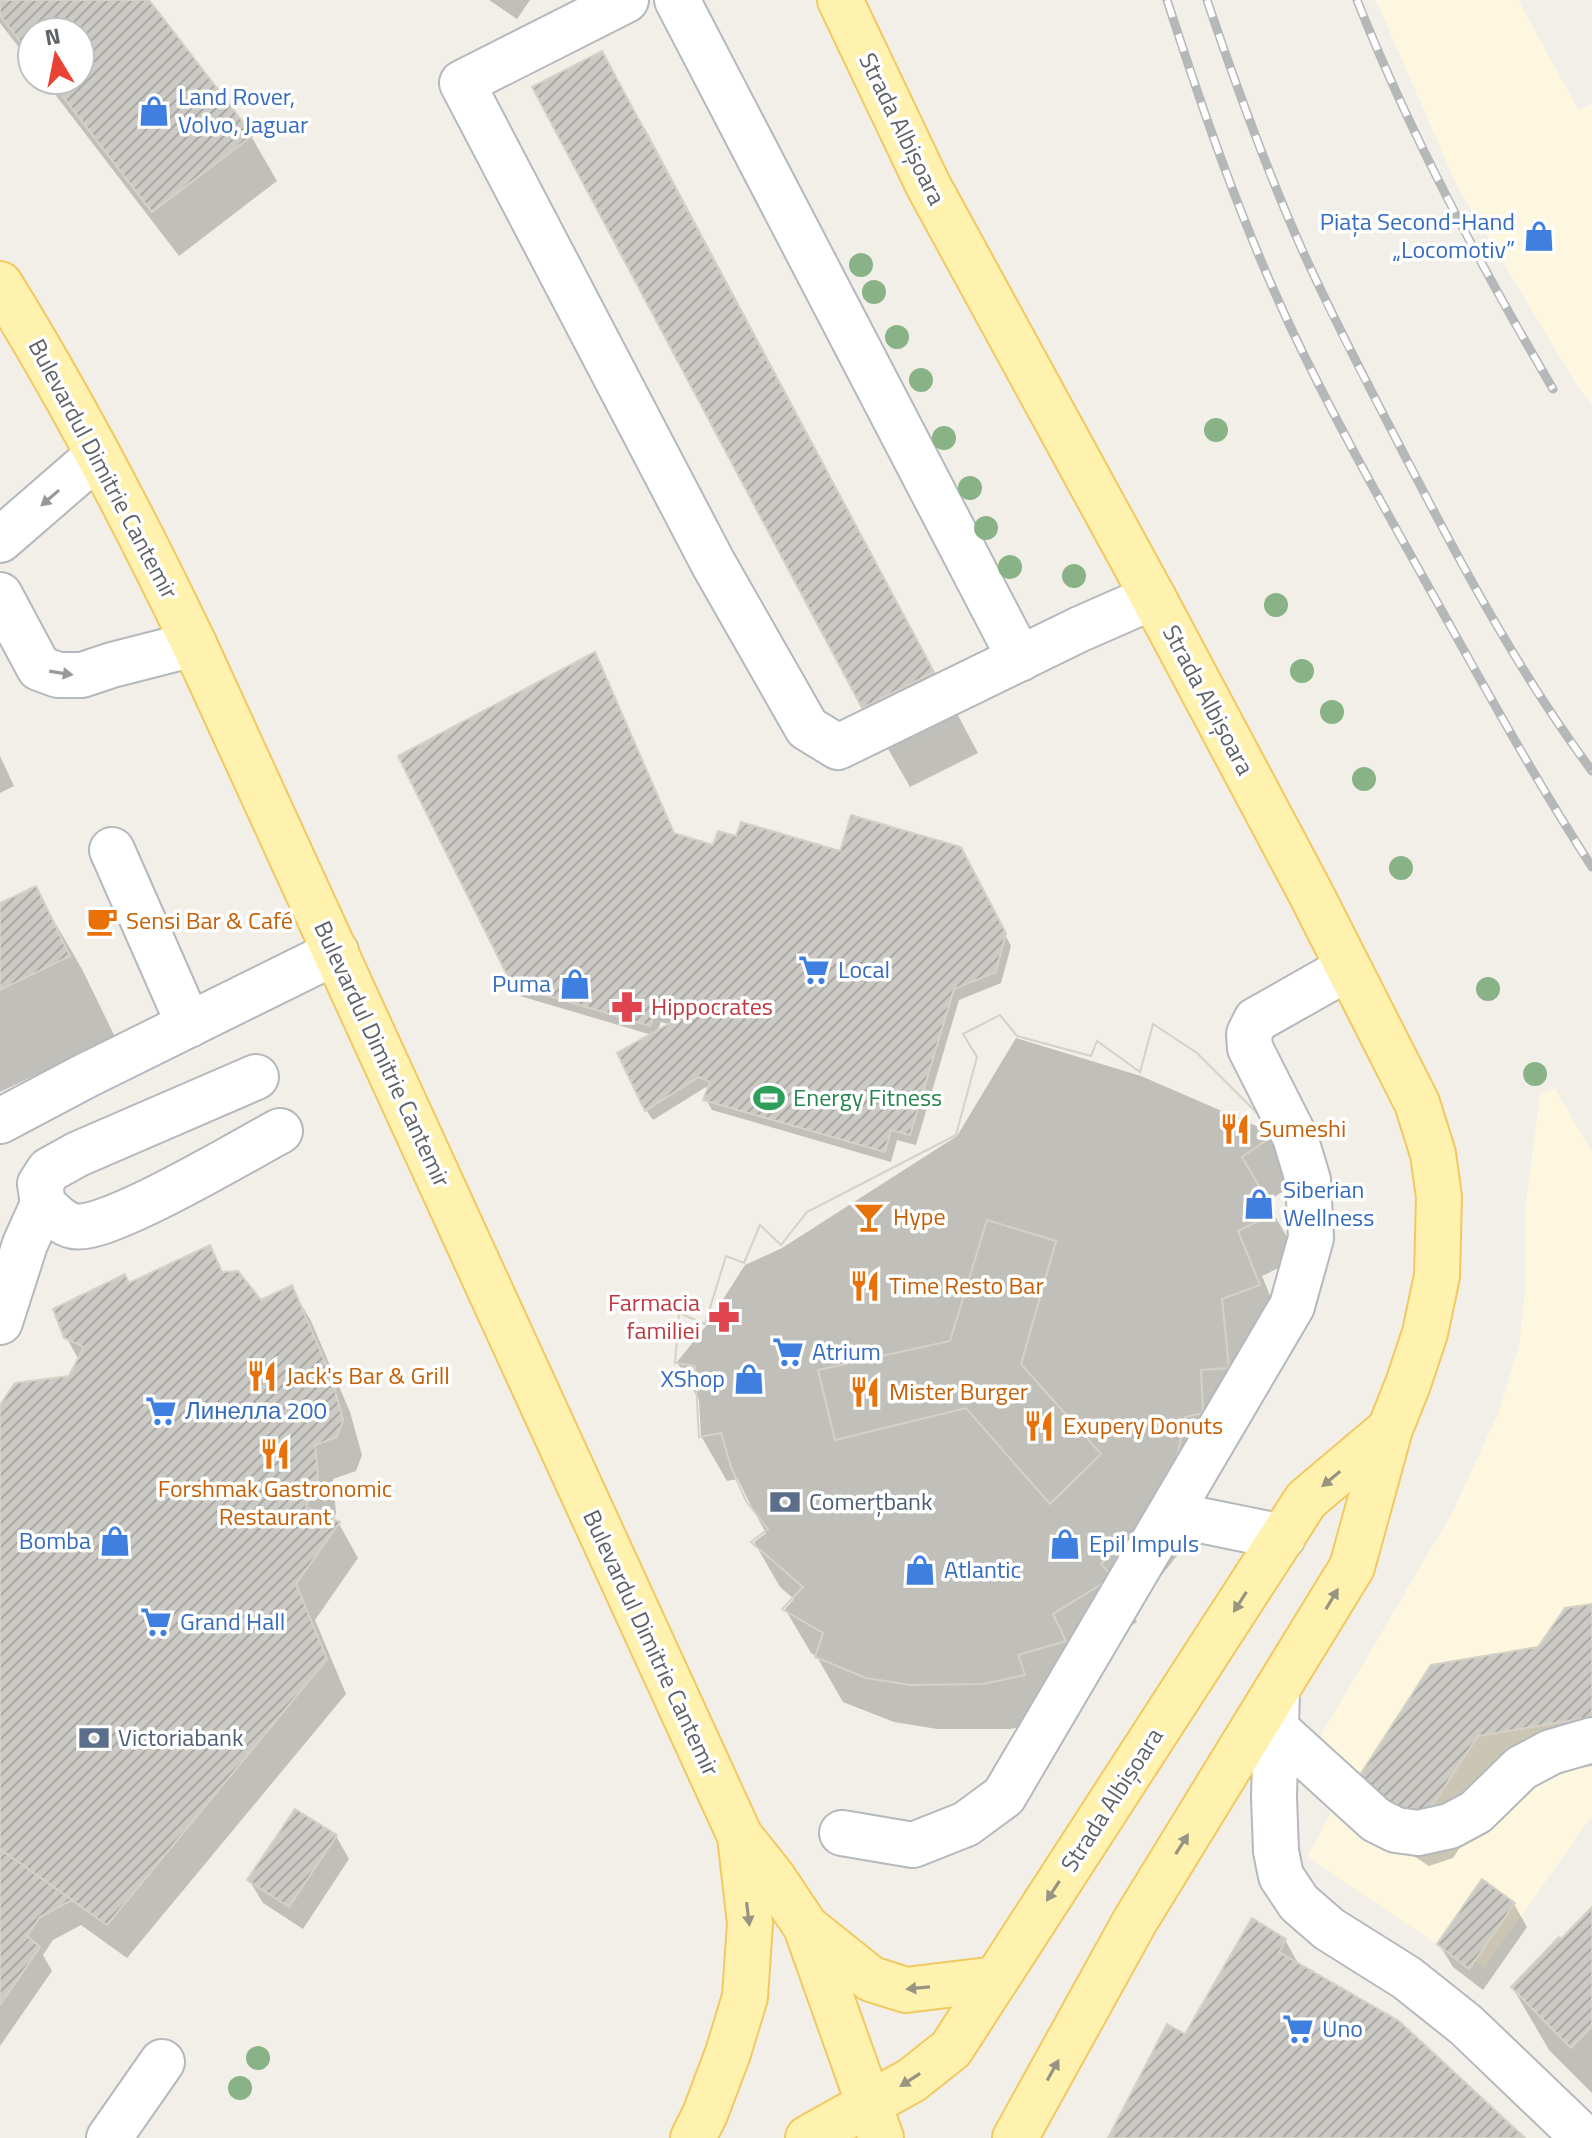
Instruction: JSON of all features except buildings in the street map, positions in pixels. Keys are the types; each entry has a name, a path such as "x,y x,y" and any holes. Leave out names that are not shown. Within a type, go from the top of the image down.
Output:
{"main road":[{"name":"Strada Albișoara","path":"840,0 928,185 1153,597 1417,1103 1433,1154 1439,1197 1437,1276 1425,1333 1390,1429 1352,1567 1276,1709 1135,1921 1015,2138"},
{"name":"Bulevardul Dimitrie Cantemir","path":"0,284 98,455 152,556 194,644 740,1836 806,1927 875,2121"},
{"name":"Strada Albișoara","path":"808,2138 875,2121 912,2080 951,2049 1306,1500 1390,1429"},
{"name":"Bulevardul Dimitrie Cantemir","path":"693,2138 728,2053 745,1997 750,1923 740,1836"},
{"path":"806,1927 871,1979 906,1990 996,1979"}],"lane":[{"path":"626,0 462,83 713,563 807,728 838,747 1080,629 1153,597"},
{"path":"677,0 1020,659"},
{"path":"3,529 40,507 98,455"},
{"path":"0,595 39,668 58,675 82,675 194,644"},
{"path":"112,850 189,1025"},
{"path":"0,1121 336,952"},
{"path":"842,1833 913,1845 966,1824 1004,1796 1292,1306 1311,1238 1308,1180 1295,1137 1250,1048 1249,1034 1256,1020 1348,968"},
{"path":"0,1322 25,1244 43,1204 40,1184 49,1170 78,1154 256,1077"},
{"path":"43,1204 57,1218 75,1227 104,1222 153,1200 280,1131"},
{"path":"1170,1514 1283,1537"},
{"path":"1276,1709 1376,1820 1396,1830 1418,1833 1450,1826 1476,1812 1521,1768 1551,1752 1592,1740"},
{"path":"1276,1709 1276,1851 1281,1876 1299,1903 1329,1929 1407,1978 1466,2025 1584,2138"},
{"path":"109,2138 162,2062"}],"shaded area":[{"name":"Piața Second-Hand „Locomotiv”","path":"1376,0 1518,0 1579,111 1592,103 1592,404 1578,387 1457,186"},
{"path":"1555,1089 1592,1152 1592,1816 1484,1968 1474,1960 1515,1903 1482,1879 1437,1944 1307,1857 1330,1815 1321,1735 1451,1515 1498,1414 1519,1346 1525,1292 1525,1211 1540,1094"}],"railway":[{"path":"1167,0 1239,207 1309,364 1364,471 1478,676 1592,867"},
{"path":"1207,0 1277,191 1345,340 1478,593 1544,702 1592,771"},
{"path":"1357,0 1400,100 1448,198 1553,389"}],"place":[{"name":"Land Rover, Volvo, Jaguar","path":"154,111"},
{"name":"Piața Second-Hand „Locomotiv”","path":"1539,236"},
{"name":"Sensi Bar & Café","path":"102,921"},
{"name":"Local","path":"814,970"},
{"name":"Puma","path":"575,984"},
{"name":"Hippocrates","path":"627,1007"},
{"name":"Energy Fitness","path":"769,1098"},
{"name":"Sumeshi","path":"1235,1129"},
{"name":"Siberian Wellness","path":"1259,1204"},
{"name":"Hype","path":"869,1217"},
{"name":"Time Resto Bar","path":"865,1286"},
{"name":"Farmacia familiei","path":"724,1317"},
{"name":"Atrium","path":"788,1352"},
{"name":"Jack's Bar & Grill","path":"262,1376"},
{"name":"XShop","path":"749,1379"},
{"name":"Mister Burger","path":"865,1392"},
{"name":"Линелла 200","path":"161,1411"},
{"name":"Exupery Donuts","path":"1039,1426"},
{"name":"Forshmak Gastronomic Restaurant","path":"275,1454"},
{"name":"Comerțbank","path":"785,1502"},
{"name":"Bomba","path":"115,1541"},
{"name":"Epil Impuls","path":"1065,1544"},
{"name":"Atlantic","path":"920,1570"},
{"name":"Grand Hall","path":"156,1622"},
{"name":"Victoriabank","path":"94,1738"},
{"name":"Uno","path":"1298,2029"}]}
